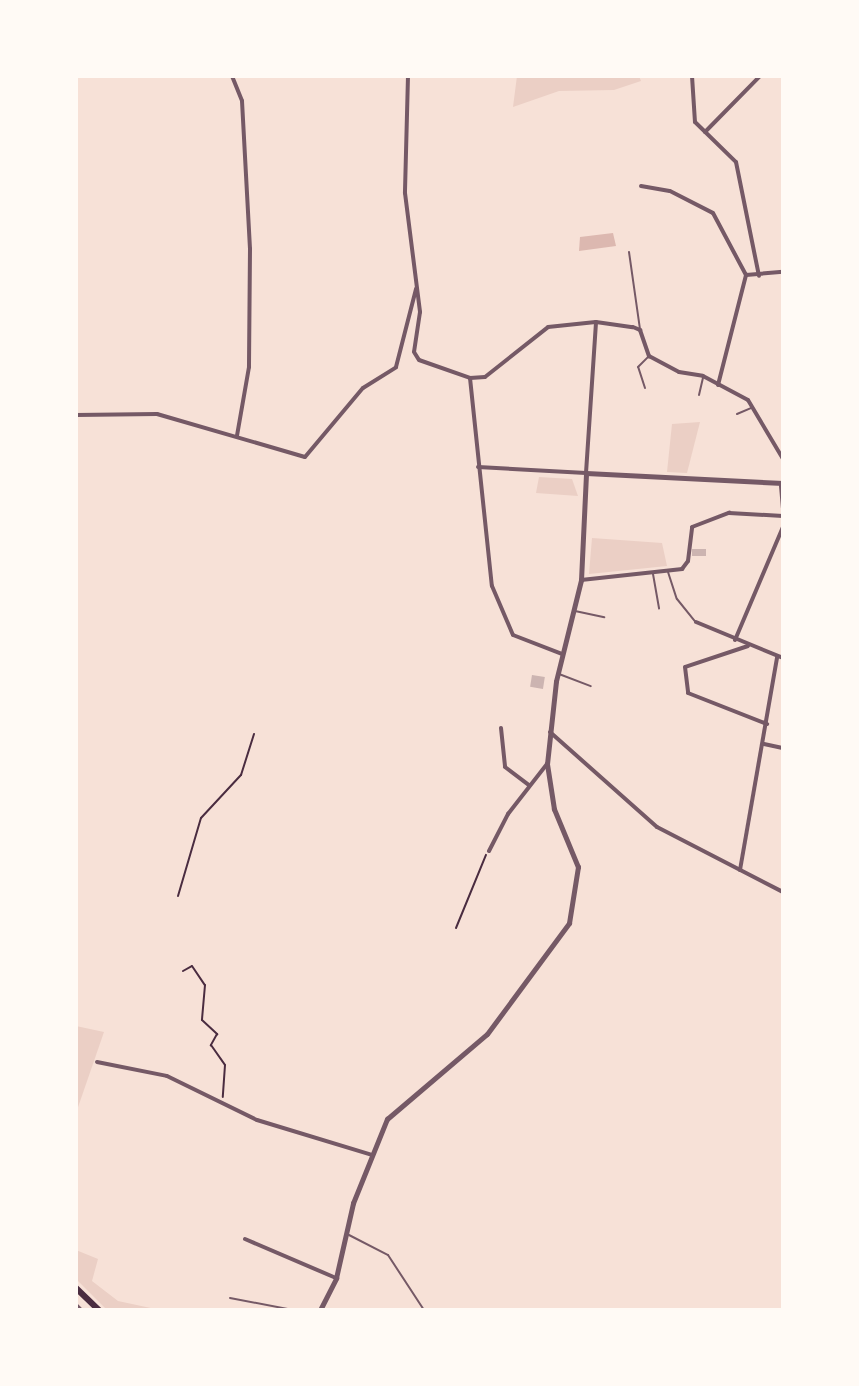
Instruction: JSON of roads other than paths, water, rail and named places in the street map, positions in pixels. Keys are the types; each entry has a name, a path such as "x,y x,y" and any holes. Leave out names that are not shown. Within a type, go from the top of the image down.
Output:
{"main road":[{"path":"76,1288 99,1310"}],"street":[{"path":"232,76 242,101 250,249 249,367 237,436"},
{"path":"408,76 405,193 417,285 414,352 419,360 470,378 485,377 548,327 596,322 640,330 649,356 679,372 703,376 748,400 783,459"},
{"path":"692,76 691,112 705,132 736,162 759,276"},
{"path":"705,132 760,76"},
{"path":"641,186 670,191 713,213 746,275 718,385"},
{"path":"746,275 783,272"},
{"path":"76,415 157,414 305,457 363,388 396,367 417,285"},
{"path":"320,1310 336,1278 353,1203 387,1119 487,1034 569,923 578,867 554,809 547,764 557,673 581,580 596,322"},
{"path":"470,378 492,586 513,635 562,654"},
{"path":"478,467 782,485 783,508"},
{"path":"581,580 668,572 688,561 690,534 698,524 729,513 783,516"},
{"path":"735,640 783,527"},
{"path":"696,622 780,658 740,870"},
{"path":"748,646 685,667 688,693 767,724"},
{"path":"501,728 505,767 530,786"},
{"path":"550,732 657,827 783,892"},
{"path":"764,744 783,748"},
{"path":"489,851 508,814 547,764"},
{"path":"97,1062 167,1076 222,1100 257,1120 372,1155"},
{"path":"245,1239 336,1278"},
{"path":"76,1305 81,1310"}],"lane":[{"path":"629,252 640,330"},
{"path":"645,388 638,367 649,356"},
{"path":"699,395 703,376"},
{"path":"737,414 752,408"},
{"path":"668,572 677,599 696,622"},
{"path":"653,573 659,608"},
{"path":"574,611 604,617"},
{"path":"557,673 591,686"},
{"path":"348,1234 388,1255 424,1310"},
{"path":"230,1298 293,1310"}]}
